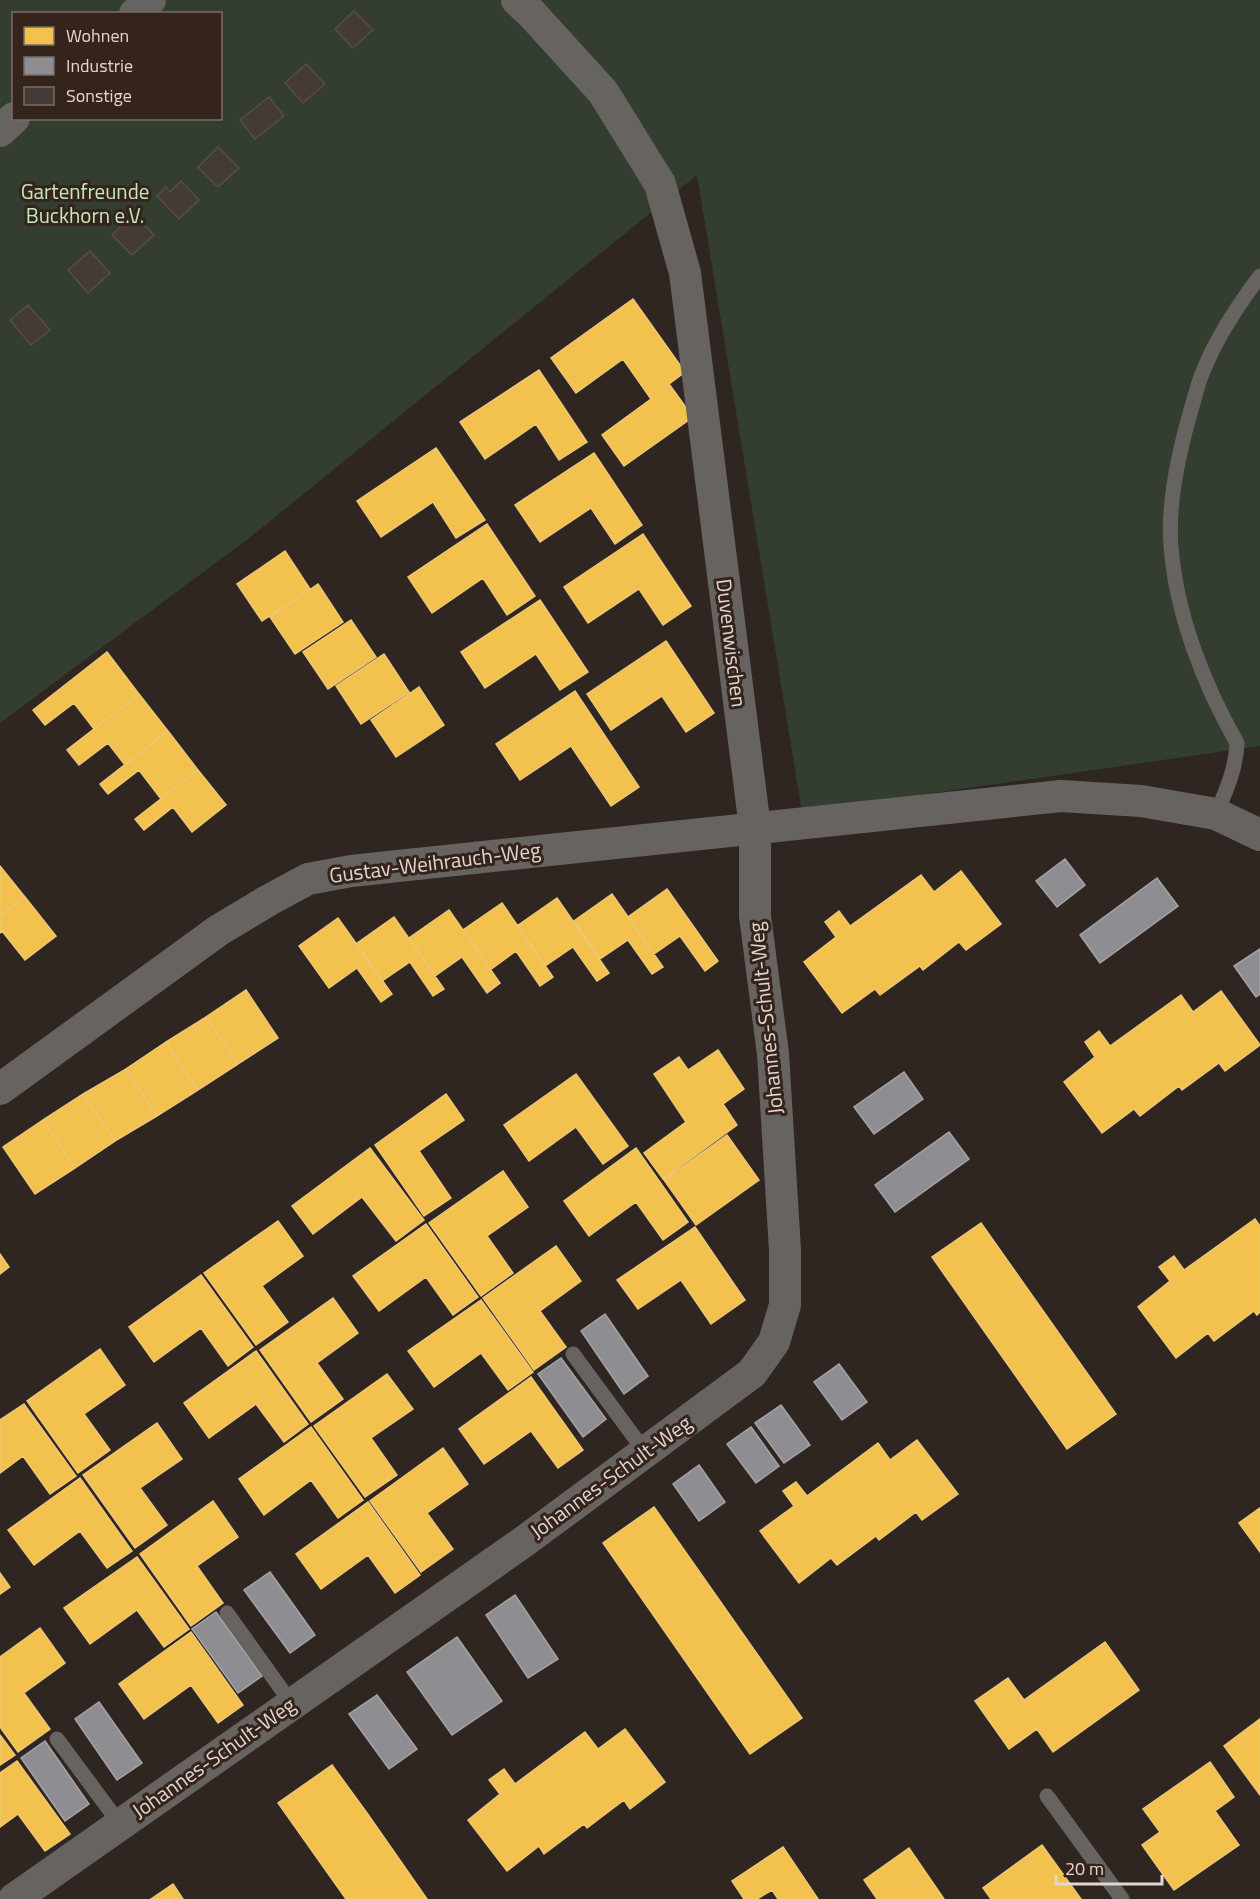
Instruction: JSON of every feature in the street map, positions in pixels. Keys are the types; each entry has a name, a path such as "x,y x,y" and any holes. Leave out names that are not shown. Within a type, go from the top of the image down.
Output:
{"street":[{"path":"137,12 150,0"},
{"name":"Duvenwischen","path":"517,0 603,92 660,184 685,273 755,828"},
{"path":"0,131 12,120"},
{"path":"755,828 1060,795 1141,801 1216,814 1260,835"},
{"name":"Gustav-Weihrauch-Weg","path":"0,1089 219,930 308,879 362,869 755,828"},
{"name":"Johannes-Schult-Weg","path":"14,1899 522,1543 646,1453 752,1373 774,1342 785,1305 785,1250 773,1054 756,916 755,828"}],"lane":[{"path":"1216,814 1237,757 1237,743 1191,641 1177,586 1171,545 1173,490 1182,440 1203,369 1236,308 1260,276"},
{"path":"573,1354 646,1453"},
{"path":"227,1613 292,1704"},
{"path":"57,1739 120,1824"},
{"path":"1047,1796 1122,1899"}],"green space":[{"name":"Gartenfreunde Buckhorn e.V.","path":"0,0 1260,0 1260,746 802,812 697,175 248,539 0,723"}],"building: Wohnen":[{"path":"633,299 685,372 669,384 693,417 624,466 602,435 651,399 623,359 576,393 551,358"},
{"path":"539,370 587,442 559,460 536,424 485,459 460,422"},
{"path":"436,448 485,520 456,538 433,502 381,537 357,501"},
{"path":"594,453 642,525 615,544 591,508 540,542 515,505"},
{"path":"487,524 535,596 507,615 483,578 432,613 408,577"},
{"path":"643,534 691,606 663,625 639,589 588,623 564,587"},
{"path":"285,551 310,589 262,621 237,584"},
{"path":"318,584 343,622 295,654 270,617"},
{"path":"540,600 588,672 560,690 536,654 485,688 461,652"},
{"path":"351,620 376,657 328,689 303,652"},
{"path":"666,641 714,713 686,732 662,696 611,730 587,694"},
{"path":"107,652 139,694 94,729 74,703 45,725 33,710"},
{"path":"384,654 409,692 361,724 336,686"},
{"path":"419,687 444,725 396,757 371,720"},
{"path":"575,691 639,787 611,806 571,746 520,780 496,744"},
{"path":"139,694 168,731 125,765 108,743 79,765 67,750"},
{"path":"168,731 198,770 161,799 139,770 108,794 100,784"},
{"path":"198,770 226,805 192,832 173,807 144,830 135,819"},
{"path":"0,866 25,897 0,916"},
{"path":"961,871 1001,924 966,950 959,942 923,970 920,966 880,995 875,989 842,1013 804,962 836,937 825,922 839,911 850,926 921,875 934,892"},
{"path":"667,889 718,961 705,971 680,936 654,954 628,917"},
{"path":"612,894 663,967 652,974 628,940 600,959 574,921"},
{"path":"25,897 56,936 25,960 2,931 0,933 0,916"},
{"path":"557,898 609,973 597,981 573,947 545,966 517,926"},
{"path":"502,903 553,977 540,986 516,951 490,970 463,930"},
{"path":"449,910 500,983 487,993 462,957 435,976 409,938"},
{"path":"394,917 444,989 433,996 410,962 382,981 356,944"},
{"path":"338,918 392,994 381,1002 357,968 329,988 299,946"},
{"path":"246,990 278,1038 238,1064 206,1017"},
{"path":"1221,991 1260,1045 1225,1071 1219,1063 1182,1090 1179,1086 1140,1116 1134,1109 1102,1133 1064,1082 1095,1057 1085,1042 1099,1031 1110,1046 1181,995 1193,1012"},
{"path":"206,1017 238,1064 198,1090 166,1042"},
{"path":"166,1042 198,1090 157,1116 126,1069"},
{"path":"718,1050 744,1089 723,1104 737,1125 663,1179 644,1153 686,1122 654,1074 679,1057 688,1070"},
{"path":"126,1069 157,1116 115,1141 83,1094"},
{"path":"576,1074 628,1146 603,1164 576,1127 529,1161 504,1125"},
{"path":"83,1094 115,1141 75,1168 43,1120"},
{"path":"446,1094 464,1120 419,1151 451,1198 424,1216 375,1145"},
{"path":"43,1120 75,1168 35,1194 3,1147"},
{"path":"727,1135 759,1180 696,1225 664,1180"},
{"path":"370,1148 424,1220 396,1241 362,1197 313,1234 292,1206"},
{"path":"636,1148 688,1222 663,1240 636,1202 589,1236 564,1201"},
{"path":"503,1171 528,1207 487,1236 513,1273 481,1296 429,1223"},
{"path":"1255,1219 1260,1226 1260,1312 1257,1315 1254,1311 1214,1341 1208,1333 1176,1358 1138,1307 1170,1281 1159,1267 1174,1256 1184,1270"},
{"path":"278,1221 303,1256 262,1286 288,1322 256,1345 204,1273"},
{"path":"981,1223 1116,1414 1067,1449 932,1257"},
{"path":"426,1224 478,1297 453,1315 426,1277 379,1311 353,1276"},
{"path":"695,1227 745,1300 711,1324 681,1280 638,1309 617,1280"},
{"path":"556,1246 581,1281 540,1311 566,1347 534,1370 483,1298"},
{"path":"0,1254 9,1267 0,1274"},
{"path":"201,1275 253,1347 228,1366 201,1328 154,1362 129,1327"},
{"path":"333,1298 358,1333 317,1363 343,1399 311,1422 260,1350"},
{"path":"481,1300 533,1372 508,1390 481,1353 434,1387 408,1351"},
{"path":"100,1349 125,1385 84,1414 110,1450 78,1473 27,1401"},
{"path":"256,1351 308,1424 284,1442 256,1404 209,1438 184,1403"},
{"path":"387,1374 413,1409 371,1438 397,1475 365,1497 314,1426"},
{"path":"531,1377 583,1450 558,1468 531,1431 484,1464 459,1429"},
{"path":"24,1404 76,1476 50,1494 23,1456 0,1473 0,1420"},
{"path":"157,1423 182,1459 140,1488 167,1525 135,1548 83,1475"},
{"path":"311,1427 363,1500 338,1518 311,1480 264,1515 239,1479"},
{"path":"917,1440 958,1494 922,1520 916,1512 879,1540 876,1536 837,1565 831,1558 799,1583 760,1531 794,1506 783,1491 796,1482 807,1496 878,1443 890,1460"},
{"path":"443,1448 468,1484 427,1513 453,1549 421,1572 370,1501"},
{"path":"80,1478 132,1551 107,1568 80,1531 34,1565 8,1530"},
{"path":"213,1501 238,1537 197,1566 223,1603 191,1626 140,1554"},
{"path":"368,1502 420,1575 395,1593 368,1555 321,1589 296,1554"},
{"path":"654,1507 802,1718 750,1754 603,1543"},
{"path":"1260,1508 1260,1552 1239,1523"},
{"path":"137,1557 189,1629 164,1647 137,1610 90,1644 64,1608"},
{"path":"0,1573 10,1587 0,1594"},
{"path":"40,1628 65,1663 24,1693 50,1729 18,1752 0,1727 0,1657"},
{"path":"191,1632 243,1705 218,1723 191,1685 144,1719 119,1684"},
{"path":"1105,1642 1139,1690 1053,1752 1037,1729 1009,1749 975,1701 1008,1678 1024,1700"},
{"path":"1260,1719 1260,1795 1224,1746"},
{"path":"625,1729 665,1782 630,1809 624,1800 587,1828 584,1824 544,1854 539,1846 507,1871 468,1820 500,1794 489,1780 504,1769 515,1784 585,1732 598,1749"},
{"path":"0,1735 15,1755 0,1765"},
{"path":"17,1761 70,1834 45,1851 18,1814 0,1827 0,1773"},
{"path":"1210,1762 1234,1797 1215,1811 1239,1845 1174,1890 1142,1845 1160,1832 1143,1809"},
{"path":"332,1765 427,1899 346,1899 278,1803"},
{"path":"1042,1845 1081,1899 991,1899 983,1888"},
{"path":"783,1847 818,1899 778,1899 772,1890 757,1899 744,1899 732,1881"},
{"path":"909,1848 944,1899 877,1899 864,1880"},
{"path":"173,1884 183,1899 151,1899"}],"building: Industrie":[{"path":"1065,859 1085,885 1057,907 1036,881"},
{"path":"1157,878 1178,906 1100,963 1080,935"},
{"path":"1260,949 1260,994 1256,997 1234,966"},
{"path":"904,1072 923,1099 874,1134 854,1107"},
{"path":"949,1132 969,1159 895,1212 875,1185"},
{"path":"605,1314 648,1376 624,1394 581,1331"},
{"path":"561,1358 606,1419 583,1437 538,1374"},
{"path":"839,1364 867,1402 842,1420 814,1382"},
{"path":"781,1405 810,1445 784,1463 755,1423"},
{"path":"751,1427 779,1466 756,1483 727,1444"},
{"path":"699,1465 725,1502 699,1521 673,1484"},
{"path":"270,1572 315,1635 290,1653 244,1590"},
{"path":"515,1595 558,1659 528,1678 486,1615"},
{"path":"216,1612 262,1676 238,1693 192,1629"},
{"path":"457,1637 502,1701 452,1735 407,1672"},
{"path":"377,1695 417,1749 389,1769 349,1714"},
{"path":"99,1702 142,1763 117,1780 75,1719"},
{"path":"45,1741 89,1804 65,1821 21,1758"}],"building: Sonstige":[{"path":"354,11 373,30 353,48 335,29"},
{"path":"306,64 325,84 303,103 285,83"},
{"path":"269,97 284,116 255,139 240,120"},
{"path":"218,147 239,168 218,187 198,167"},
{"path":"181,181 199,200 179,219 157,196 166,187 170,192"},
{"path":"133,214 154,235 132,255 112,235"},
{"path":"90,251 110,273 88,293 68,270"},
{"path":"28,305 50,330 31,345 10,320"}]}
